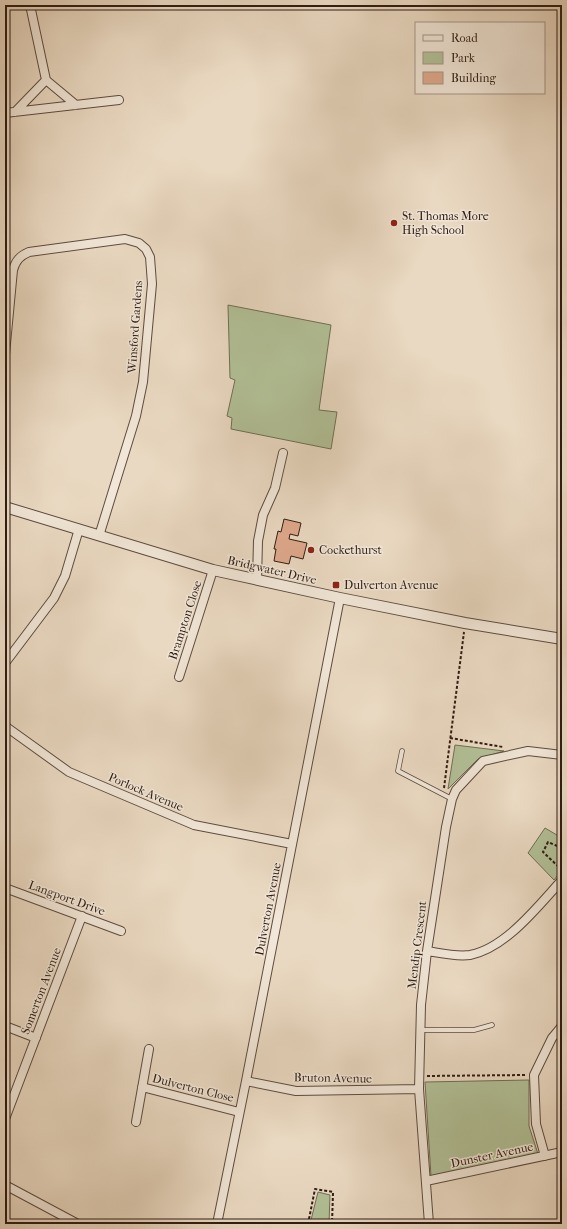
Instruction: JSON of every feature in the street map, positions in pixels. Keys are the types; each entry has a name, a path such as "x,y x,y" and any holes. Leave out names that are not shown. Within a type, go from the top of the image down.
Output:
{"street":[{"path":"30,5 46,80 76,105"},
{"path":"15,112 46,80"},
{"path":"5,113 119,100"},
{"name":"Winsford Gardens","path":"5,354 13,270 15,263 21,256 29,252 125,240 139,243 146,249 150,258 152,284 143,382 136,416 99,536"},
{"path":"257,580 258,541 263,515 275,488 282,453"},
{"name":"Bridgwater Drive","path":"5,506 213,570 340,598 465,623 562,638"},
{"path":"5,663 54,598 65,576 79,529"},
{"name":"Brampton Close","path":"179,677 213,570"},
{"name":"Dulverton Avenue","path":"217,1224 340,598"},
{"name":"Porlock Avenue","path":"5,726 69,772 194,825 292,844"},
{"name":"Mendip Crescent","path":"429,1224 419,1088 421,1030 426,951 452,799 456,790 483,761 528,751 562,755"},
{"path":"426,951 469,955 491,948 515,929 562,880"},
{"name":"Langport Drive","path":"5,888 121,931"},
{"name":"Somerton Avenue","path":"5,1119 82,916"},
{"path":"5,1026 36,1038"},
{"path":"545,1156 536,1124 534,1075 552,1038 562,1026"},
{"name":"Dulverton Close","path":"136,1122 149,1049"},
{"name":"Bruton Avenue","path":"246,1081 296,1091 419,1088"},
{"name":"Dulverton Close","path":"142,1087 239,1112"},
{"name":"Dunster Avenue","path":"426,1182 562,1152"},
{"path":"5,1185 78,1224"}],"lane":[{"path":"402,751 398,771 452,799"},
{"path":"421,1030 474,1030 492,1025"}],"path":[{"path":"452,799 443,791 465,623"},
{"path":"450,738 504,747"},
{"path":"562,848 548,842 543,852 562,870"},
{"path":"420,1076 534,1075"},
{"path":"308,1224 315,1189 333,1192 332,1224"}],"green space":[{"path":"228,305 331,325 319,410 337,412 331,449 231,429 232,418 227,416 235,380 230,378"},
{"path":"455,745 504,751 478,759 448,789"},
{"path":"545,828 562,838 562,870 554,880 528,853"},
{"path":"529,1080 529,1126 538,1154 431,1176 425,1082"},
{"path":"318,1192 330,1195 329,1224 310,1224"}],"building":[{"path":"284,519 301,523 298,536 290,534 289,539 307,543 303,559 291,556 289,564 274,561 276,549 274,549 278,531 281,532"}],"place":[{"name":"St. Thomas More High School","path":"394,223"},
{"name":"Cockethurst","path":"311,550"},
{"name":"Dulverton Avenue","path":"336,585"}]}
